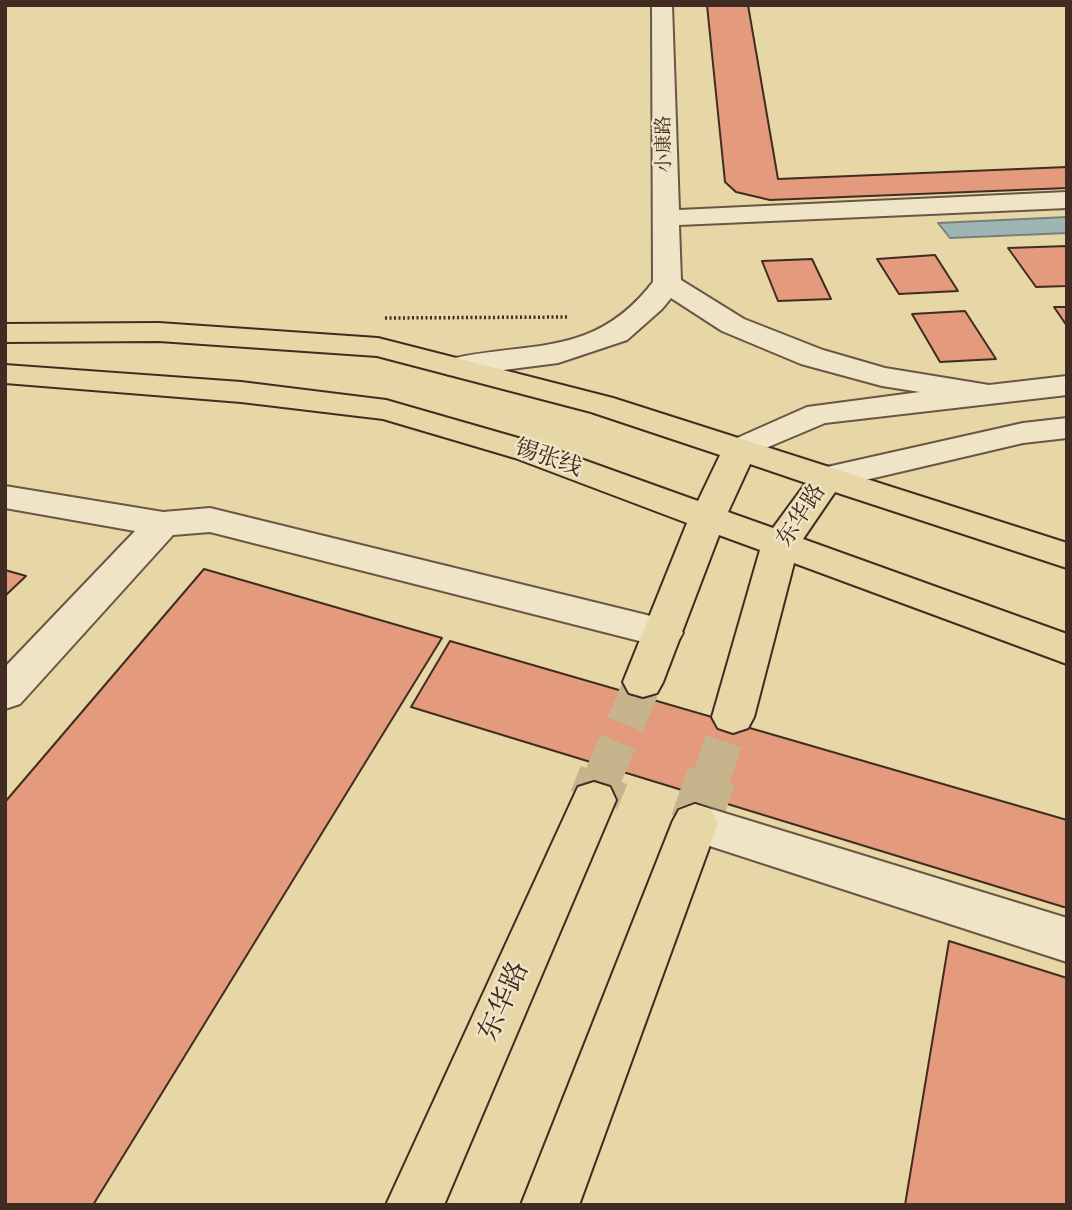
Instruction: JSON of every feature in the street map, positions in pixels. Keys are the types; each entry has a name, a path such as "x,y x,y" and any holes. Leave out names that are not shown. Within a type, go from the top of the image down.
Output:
{"main road":[{"path":"5,333 159,332 365,346 602,405 1067,556"},
{"name":"锡张线","path":"5,374 241,392 386,410 527,451 1067,649"},
{"path":"643,682 708,516 740,449"},
{"name":"东华路","path":"733,717 780,545 827,478"},
{"name":"东华路","path":"415,1205 594,800"},
{"path":"550,1205 695,823"}],"street":[{"name":"小康路","path":"662,5 667,284"},
{"path":"666,218 1067,200"},
{"path":"457,368 558,354 616,334 652,303 667,284 733,325 812,357 882,377 984,393"},
{"path":"740,449 818,414 1067,384"},
{"path":"827,478 1023,433 1067,428"},
{"path":"5,497 163,524 210,520 663,633"},
{"path":"5,693 163,524"},
{"path":"695,823 1067,940"}],"water":[{"path":"1067,217 1067,233 950,238 938,223"}],"building":[{"path":"707,5 748,5 778,179 1067,167 1067,188 770,200 736,192 725,182"},
{"path":"1067,246 1067,286 1036,287 1008,248"},
{"path":"935,255 958,291 899,294 877,259"},
{"path":"812,259 831,299 778,301 762,261"},
{"path":"1054,307 1067,307 1067,326"},
{"path":"965,311 996,359 940,362 912,314"},
{"path":"204,569 442,638 93,1205 5,1205 5,802"},
{"path":"5,570 26,576 5,596"},
{"path":"450,641 1067,820 1067,908 411,707"},
{"path":"949,941 1067,978 1067,1205 905,1205"}],"tunnel":[{"path":"603,777 643,682"},
{"path":"711,777 733,717"},
{"path":"594,800 604,775"},
{"path":"695,823 712,775"}]}
